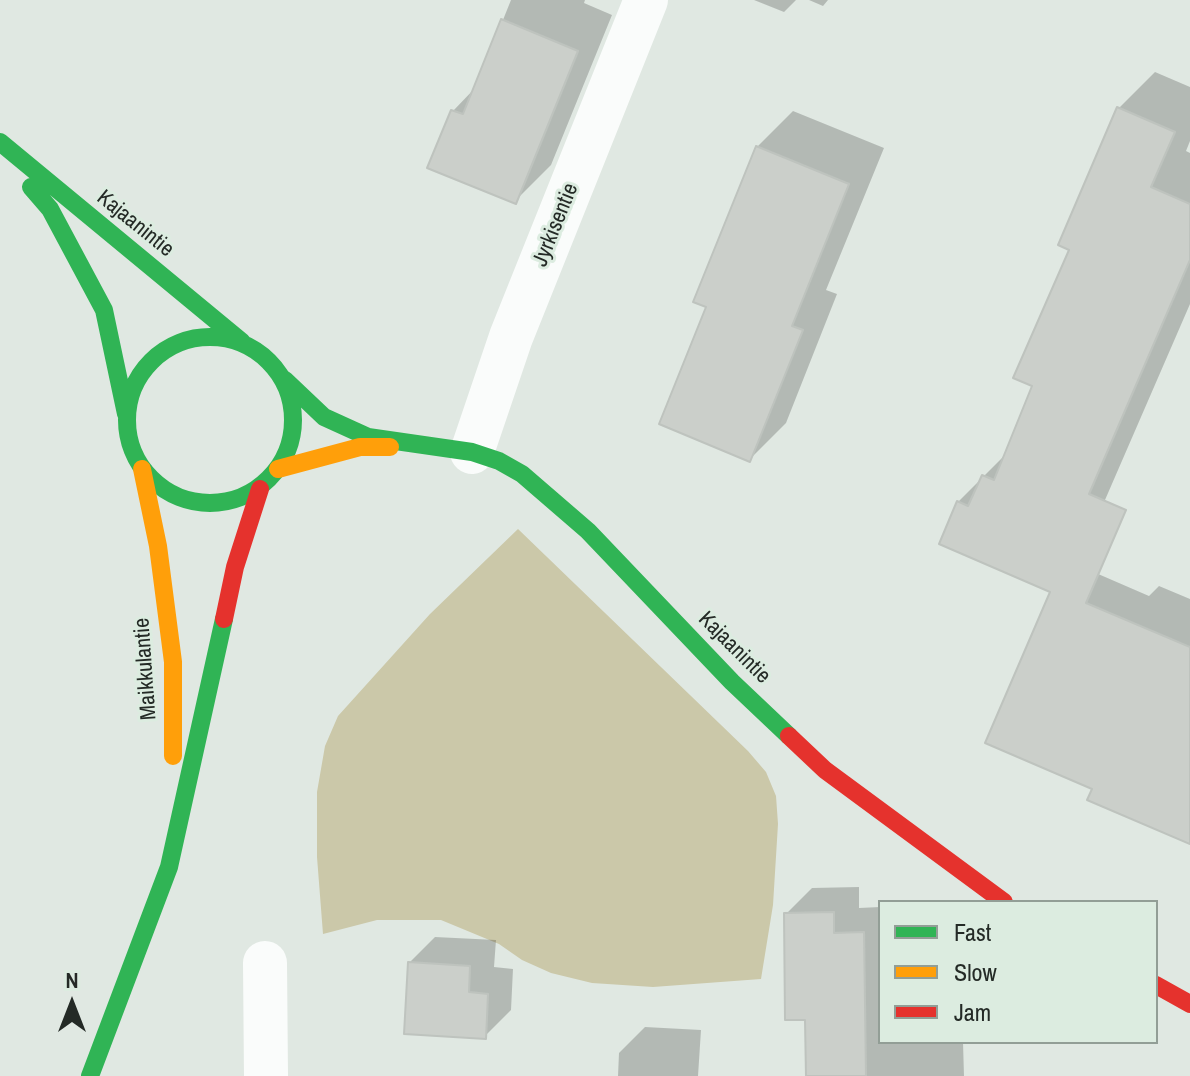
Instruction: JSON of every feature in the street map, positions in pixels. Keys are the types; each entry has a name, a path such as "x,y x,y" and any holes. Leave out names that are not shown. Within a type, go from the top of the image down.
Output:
{"main road":[{"name":"Kajaanintie","path":"0,142 242,342"},
{"path":"0,152 50,209 104,310 126,414 129,444 142,469 176,497 204,504 233,501 260,489 278,469 293,438 294,408 285,380 267,357 242,342 213,335 173,344 150,361 133,386 126,414"},
{"name":"Kajaanintie","path":"285,380 324,417 368,437 472,452 499,461 522,474 588,531 732,682 825,770 1001,900"},
{"name":"Kajaanintie","path":"278,469 360,447 428,445"},
{"name":"Maikkulantie","path":"142,469 158,546 173,662 169,867"},
{"name":"Maikkulantie","path":"90,1076 169,867 235,567 260,489"},
{"path":"1158,986 1190,1004"}],"street":[{"name":"Jyrkisentie","path":"472,452 497,374 646,0"},
{"path":"265,963 266,1076"}],"shaded area":[{"path":"518,529 748,751 766,772 776,796 778,824 773,905 761,979 653,987 592,983 551,973 522,960 499,944 441,920 377,920 323,934 317,857 317,792 325,746 338,716 430,614"}],"building":[{"path":"501,19 578,51 516,204 427,168 451,110 463,114"},
{"path":"1117,107 1175,132 1151,187 1190,204 1190,260 1089,494 1126,510 1086,603 1190,647 1190,844 1087,800 1092,789 985,743 1050,592 939,544 957,501 968,506 982,475 994,480 1032,386 1013,378 1069,250 1058,245"},
{"path":"756,146 849,184 792,326 803,330 750,462 659,424 706,307 693,302"},
{"path":"834,912 834,933 864,932 866,1076 806,1076 805,1020 785,1020 784,913"},
{"path":"408,962 470,966 469,992 488,994 486,1039 404,1034"}],"traffic: fast":[{"path":"0,142 242,342"},
{"path":"31,187 50,209 104,310 126,414"},
{"path":"210,337 242,343 269,361 287,388 293,420 287,452 269,479 242,497 210,503 178,497 151,479 133,452 127,420 133,388 151,361 178,343 210,337"},
{"path":"285,380 324,417 368,437 472,452 499,461 522,474 588,531 732,682 789,736"},
{"path":"90,1076 169,867 224,619"}],"traffic: slow":[{"path":"278,469 360,447 390,447"},
{"path":"142,469 158,546 173,662 173,756"}],"traffic: jam":[{"path":"224,619 235,567 260,489"},
{"path":"789,736 825,770 1001,900"},
{"path":"1158,986 1190,1004"}]}
